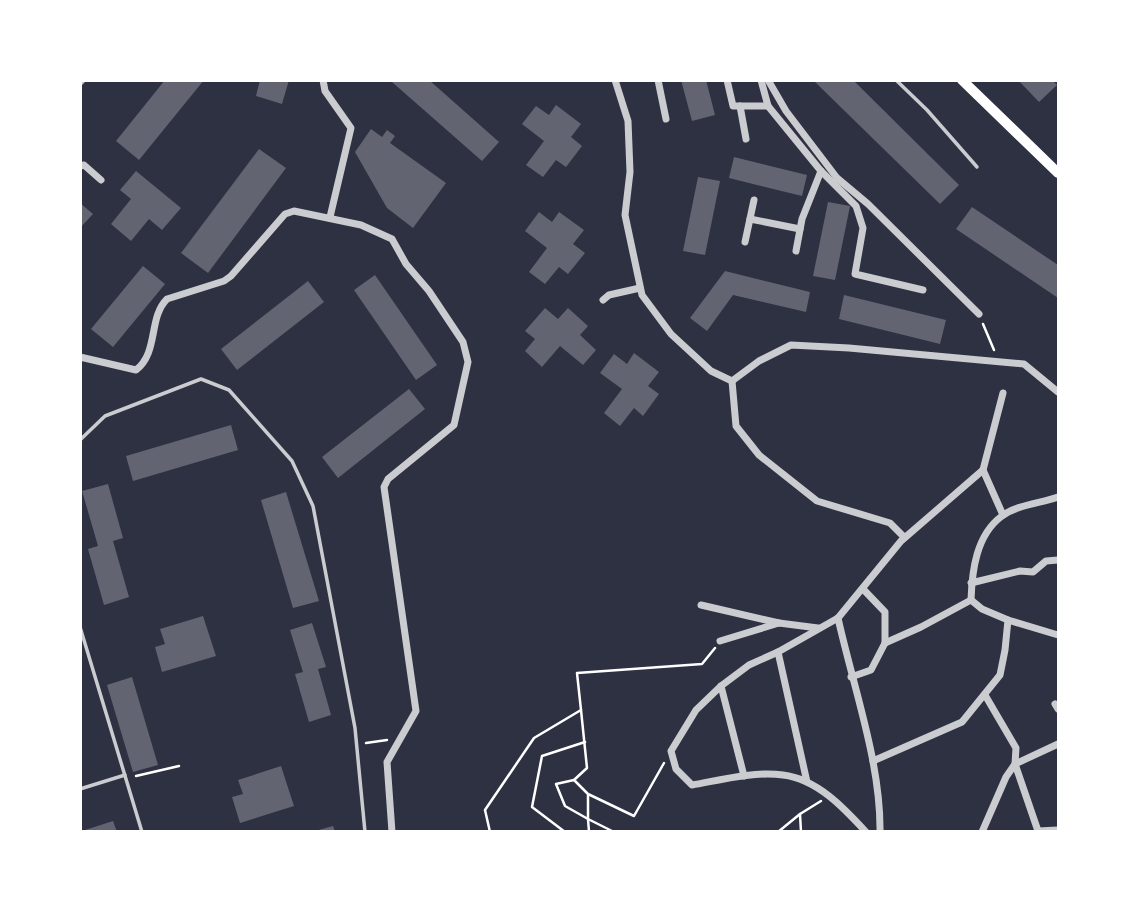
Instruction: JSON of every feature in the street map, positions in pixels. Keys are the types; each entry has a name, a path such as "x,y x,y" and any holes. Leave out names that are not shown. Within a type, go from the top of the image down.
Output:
{"main road":[{"path":"962,80 1059,173"}],"street":[{"path":"323,80 325,91 351,128 330,217"},
{"path":"615,80 628,121 630,172 625,215 642,295 671,334 711,370 732,381"},
{"path":"658,80 666,119"},
{"path":"727,80 733,106 768,106"},
{"path":"761,80 768,106 821,171 856,206 863,228 855,274 923,290"},
{"path":"768,80 786,111 838,178 868,204 979,314"},
{"path":"740,106 746,139"},
{"path":"80,166 84,165 100,180"},
{"path":"796,251 800,229 821,171"},
{"path":"745,242 754,200"},
{"path":"80,357 136,369 148,358 160,306 167,299 224,281 285,214 294,211 361,225 392,239 406,264 429,291 464,342 468,362 454,425 388,479 384,487 416,711 387,762 392,831"},
{"path":"750,219 800,229"},
{"path":"603,299 609,295 640,288"},
{"path":"732,381 759,360 791,345 1024,364 1059,391"},
{"path":"732,381 736,426 759,455 817,501 890,523 904,537"},
{"path":"866,831 842,806 807,782 783,775 744,776 692,785 676,769 671,751 696,710 721,686 749,666 838,618 904,537 983,470 1003,393"},
{"path":"983,470 1003,515"},
{"path":"971,600 971,583 979,545 1003,515 1059,497"},
{"path":"971,583 1020,571 1032,572 1046,561 1059,560"},
{"path":"851,677 871,670 885,643 885,612 863,589"},
{"path":"971,600 982,609 1008,620 1059,635"},
{"path":"885,643 971,600"},
{"path":"701,605 779,623 819,628"},
{"path":"838,618 873,761 880,804 880,831"},
{"path":"873,761 962,722 1000,675 1008,620"},
{"path":"720,641 779,623"},
{"path":"778,652 807,782"},
{"path":"721,686 744,776"},
{"path":"985,695 1016,748 1015,764 1038,831 1059,830"},
{"path":"982,831 1015,764 1059,744"}],"lane":[{"path":"896,80 928,110 977,167"},
{"path":"80,440 105,416 201,379 229,390 292,461 313,506 357,744 365,831"},
{"path":"80,627 142,831"},
{"path":"80,789 125,775"}],"path":[{"path":"979,314 999,362"},
{"path":"614,831 565,806 556,784 575,780 587,768 577,673 702,664 720,641"},
{"path":"490,831 485,810 534,738 581,710"},
{"path":"357,744 401,738"},
{"path":"565,831 532,807 542,756 584,742"},
{"path":"575,780 587,794 634,816 671,751"},
{"path":"125,775 139,776 179,766"},
{"path":"587,794 589,831"},
{"path":"778,831 829,797"},
{"path":"800,814 801,831"}],"building":[{"path":"165,80 204,80 139,160 116,141"},
{"path":"260,80 289,80 282,104 256,96"},
{"path":"429,80 499,142 482,161 392,82"},
{"path":"681,80 706,80 715,115 692,121"},
{"path":"813,80 853,80 959,185 940,204"},
{"path":"1018,80 1052,80 1057,85 1039,102"},
{"path":"556,105 581,124 571,137 582,146 566,167 556,160 543,177 526,165 544,141 522,124 536,106 549,115"},
{"path":"371,129 382,137 387,130 395,136 390,143 446,183 413,228 387,208 355,152"},
{"path":"259,149 286,168 208,273 181,253"},
{"path":"734,157 807,175 802,196 729,178"},
{"path":"136,171 181,208 162,230 149,219 131,241 111,224 131,199 120,190"},
{"path":"698,177 720,181 705,255 683,251"},
{"path":"828,202 850,206 835,280 813,276"},
{"path":"80,203 93,214 80,228"},
{"path":"972,207 1058,265 1058,298 956,229"},
{"path":"539,212 552,222 559,212 584,230 573,244 585,253 568,274 559,267 545,284 529,272 547,248 525,231"},
{"path":"143,266 165,284 113,347 91,329"},
{"path":"725,271 810,292 806,312 733,295 707,331 690,318"},
{"path":"375,275 437,365 416,380 354,290"},
{"path":"308,281 324,302 237,370 221,349"},
{"path":"844,295 946,320 940,344 839,319"},
{"path":"545,308 558,319 568,308 588,326 580,335 596,350 583,365 560,346 542,367 525,351 535,339 525,331"},
{"path":"634,353 659,372 648,386 659,394 643,416 634,408 620,426 604,413 622,389 600,373 614,354 627,364"},
{"path":"409,389 425,409 338,478 322,457"},
{"path":"231,425 238,450 133,481 126,456"},
{"path":"108,484 123,538 113,541 129,597 104,605 88,549 98,546 82,491"},
{"path":"286,492 319,601 293,608 261,500"},
{"path":"203,616 216,656 162,672 155,647 165,644 160,629"},
{"path":"312,623 326,667 318,669 331,715 309,722 295,674 303,672 290,630"},
{"path":"132,677 158,765 133,772 107,685"},
{"path":"281,766 294,806 240,823 232,797 243,794 238,780"},
{"path":"113,821 117,832 82,832 82,831"},
{"path":"333,826 335,832 315,832 315,831"}]}
